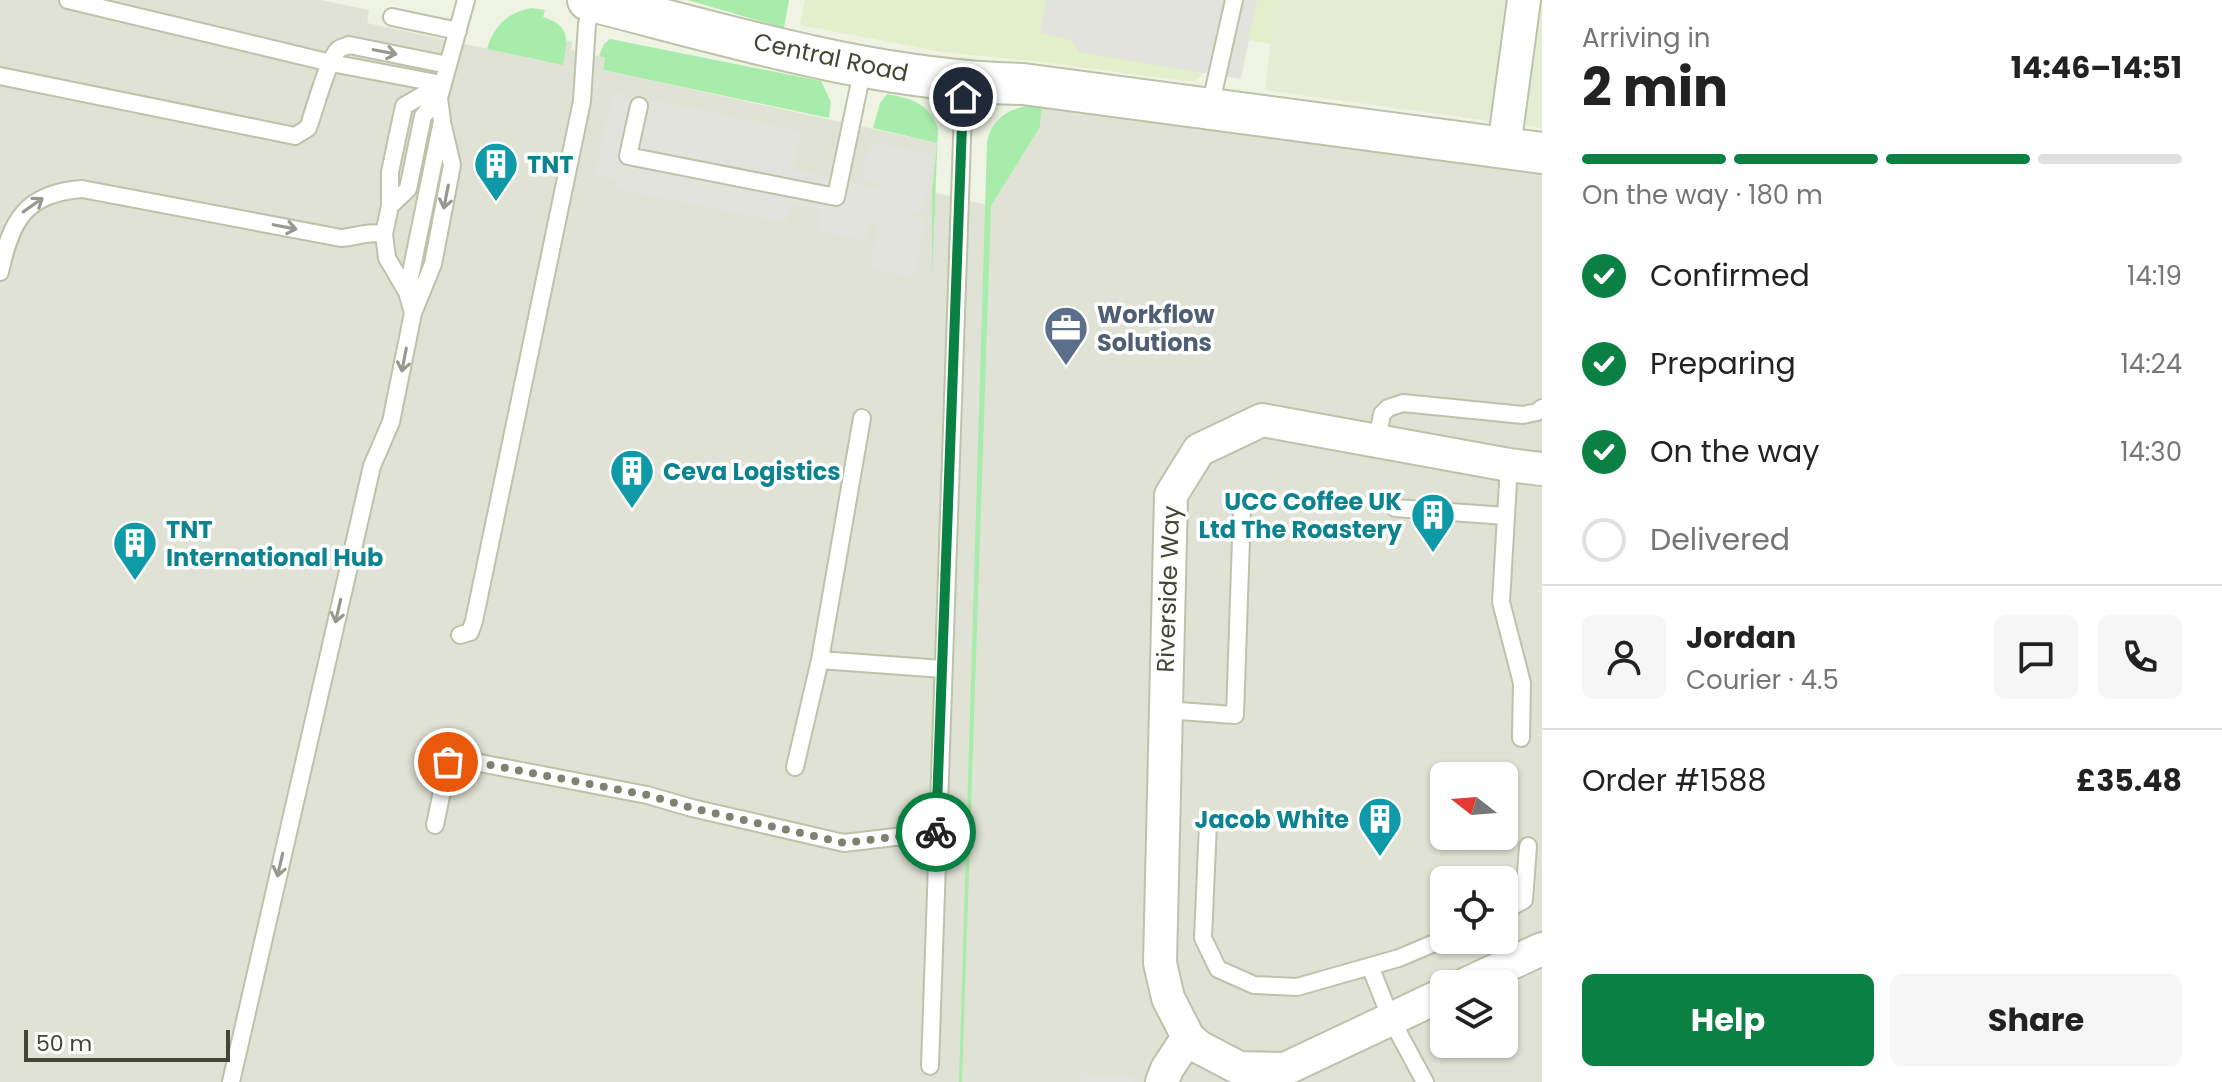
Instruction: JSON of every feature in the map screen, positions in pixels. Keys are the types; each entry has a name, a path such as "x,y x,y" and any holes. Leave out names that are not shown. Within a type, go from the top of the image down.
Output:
{"street":[{"path":"1523,150 1524,0"},
{"name":"Central Road","path":"591,1 863,65 964,82 1025,74 1091,94 1523,150"},
{"name":"Riverside Way","path":"1430,1001 1285,1069 1239,1068 1199,1047 1188,1037 1168,998 1160,963 1171,495 1199,450 1262,420 1542,469"},
{"path":"1496,970 1542,949"},
{"path":"1162,1082 1188,1037"}],"lane":[{"path":"68,0 440,91"},
{"path":"231,1082 372,466 391,422 413,313 433,264 452,165 442,121 440,91 466,0"},
{"path":"1210,109 1234,0"},
{"path":"460,635 470,632 474,621 490,547 582,101 591,1"},
{"path":"392,17 458,31"},
{"path":"0,76 295,136 308,128 336,51 349,45 448,65"},
{"path":"639,106 628,156 836,197 863,65"},
{"path":"930,1066 964,82"},
{"path":"413,313 407,292 387,258 384,234 390,206 390,172 404,106 440,91"},
{"path":"407,292 442,121"},
{"path":"0,272 12,227 25,208 63,190 82,189 341,238 369,232 384,234"},
{"path":"1377,441 1382,414 1396,404 1523,415 1542,408"},
{"path":"795,767 820,660 862,418"},
{"path":"1509,465 1501,602 1522,683 1521,738"},
{"path":"1395,508 1506,516"},
{"path":"1165,710 1235,715 1242,510"},
{"path":"820,660 943,669"},
{"path":"435,825 448,762 464,760 647,795 844,843 937,832"},
{"path":"1208,823 1203,938 1218,969 1254,985 1297,987 1399,958 1430,945"},
{"path":"1518,903 1524,900 1528,846"},
{"path":"1370,966 1391,1019 1425,1082"}],"shaded area":[{"path":"0,0 321,0 369,10 367,23 548,62 553,38 572,42 571,50 605,58 603,70 937,143 933,192 991,206 1040,127 1042,104 1542,170 1542,1082 0,1082"},
{"path":"805,0 1276,0 1271,44 1214,34 1202,75 1193,82 942,52 800,25"},
{"path":"1046,0 1257,0 1241,79 1079,52 1071,40 1040,33"},
{"path":"1276,0 1542,0 1542,128 1265,90"},
{"path":"613,92 801,131 794,170 877,188 881,185 862,180 870,142 934,155 922,213 902,212 926,219 915,277 870,268 878,230 873,221 870,221 865,240 817,230 820,211 792,205 787,223 617,189 618,180 595,176"},
{"path":"1079,1073 1134,1076 1133,1082 1079,1082"}],"green space":[{"path":"688,0 789,0 784,28"},
{"path":"531,8 545,10 543,17 563,30 566,48 563,65 487,49 493,34 503,22 515,13"},
{"path":"610,39 821,81 831,102 829,118 603,70 605,58 599,56"},
{"path":"887,94 924,108 938,128 932,278 932,192 937,143 873,128 880,103"},
{"path":"1042,104 1040,127 991,206 962,1082 959,1082 987,143 994,125 1006,113"}],"way so far":[{"path":"448,762 464,760 647,795 844,843 936,832"}],"place":[{"name":"TNT","path":"496,203"},
{"name":"Workflow Solutions","path":"1066,367"},
{"name":"Ceva Logistics","path":"632,510"},
{"name":"UCC Coffee UK Ltd The Roastery","path":"1433,554"},
{"name":"TNT International Hub","path":"135,582"},
{"name":"Jacob White","path":"1380,858"}],"route":[{"path":"936,832 963,97"}]}
